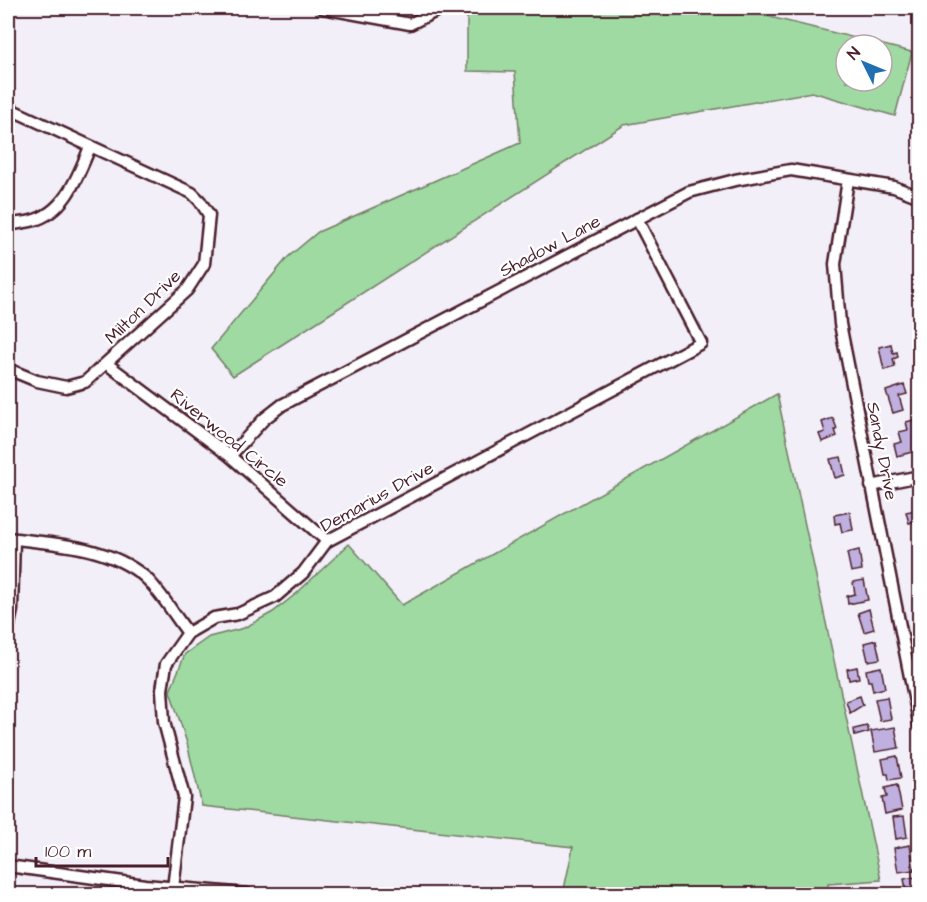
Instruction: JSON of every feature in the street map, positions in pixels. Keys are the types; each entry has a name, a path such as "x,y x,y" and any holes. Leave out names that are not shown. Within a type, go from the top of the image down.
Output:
{"street":[{"path":"323,8 410,24 442,8"},
{"name":"Milton Drive","path":"8,108 192,193 210,215 204,264 187,290 85,382 66,387 37,381 8,369"},
{"path":"8,225 33,221 57,206 73,188 90,147"},
{"name":"Shadow Lane","path":"230,456 264,419 282,405 689,192 735,180 791,170 894,187 920,197"},
{"name":"Sandy Drive","path":"848,180 835,264 840,324 920,727"},
{"name":"Demarius Drive","path":"173,888 184,797 164,722 162,690 166,664 188,633 214,618 238,614 275,597 303,573 327,541 701,343 637,219"},
{"name":"Riverwood Circle","path":"107,364 230,456 327,541"},
{"path":"872,486 920,476"},
{"path":"8,630 12,610 11,538 93,550 120,560 145,578 188,633"},
{"path":"8,866 144,890 173,888 247,894"}],"green space":[{"path":"467,8 734,8 835,33 834,93 894,93 894,48 912,52 895,116 812,92 624,125 233,376 211,349 288,257 318,232 520,143 515,72 467,71"},
{"path":"777,394 881,880 828,884 828,894 563,894 573,847 202,806 187,743 170,691 185,654 209,637 244,628 273,612 297,593 349,544 402,605"}],"building":[{"path":"891,344 893,353 897,352 898,357 893,359 895,367 884,370 879,347"},
{"path":"904,385 907,394 899,396 903,410 893,413 886,391"},
{"path":"833,418 837,436 822,442 819,434 825,432 822,422"},
{"path":"914,420 920,450 897,456 894,444 902,442 899,432 908,430 906,422"},
{"path":"841,457 845,475 835,478 830,459"},
{"path":"920,509 920,520 909,523 906,512"},
{"path":"850,512 853,530 842,532 840,523 835,524 834,515"},
{"path":"859,550 862,570 851,572 847,553"},
{"path":"864,580 868,600 848,604 847,596 855,594 853,582"},
{"path":"869,609 874,629 864,632 858,613"},
{"path":"876,640 880,659 868,661 864,643"},
{"path":"857,667 859,678 849,680 847,669"},
{"path":"881,667 885,688 873,691 866,670"},
{"path":"860,696 863,705 850,713 846,701"},
{"path":"887,697 891,719 880,721 875,699"},
{"path":"867,726 869,732 855,736 854,729"},
{"path":"895,727 899,748 875,752 871,731"},
{"path":"897,756 901,778 889,780 888,774 885,774 882,759"},
{"path":"897,785 902,810 885,814 882,798 887,797 885,788"},
{"path":"904,816 907,837 896,839 893,817"},
{"path":"910,845 914,870 898,872 894,848"},
{"path":"915,877 919,894 907,894 904,879"}]}
